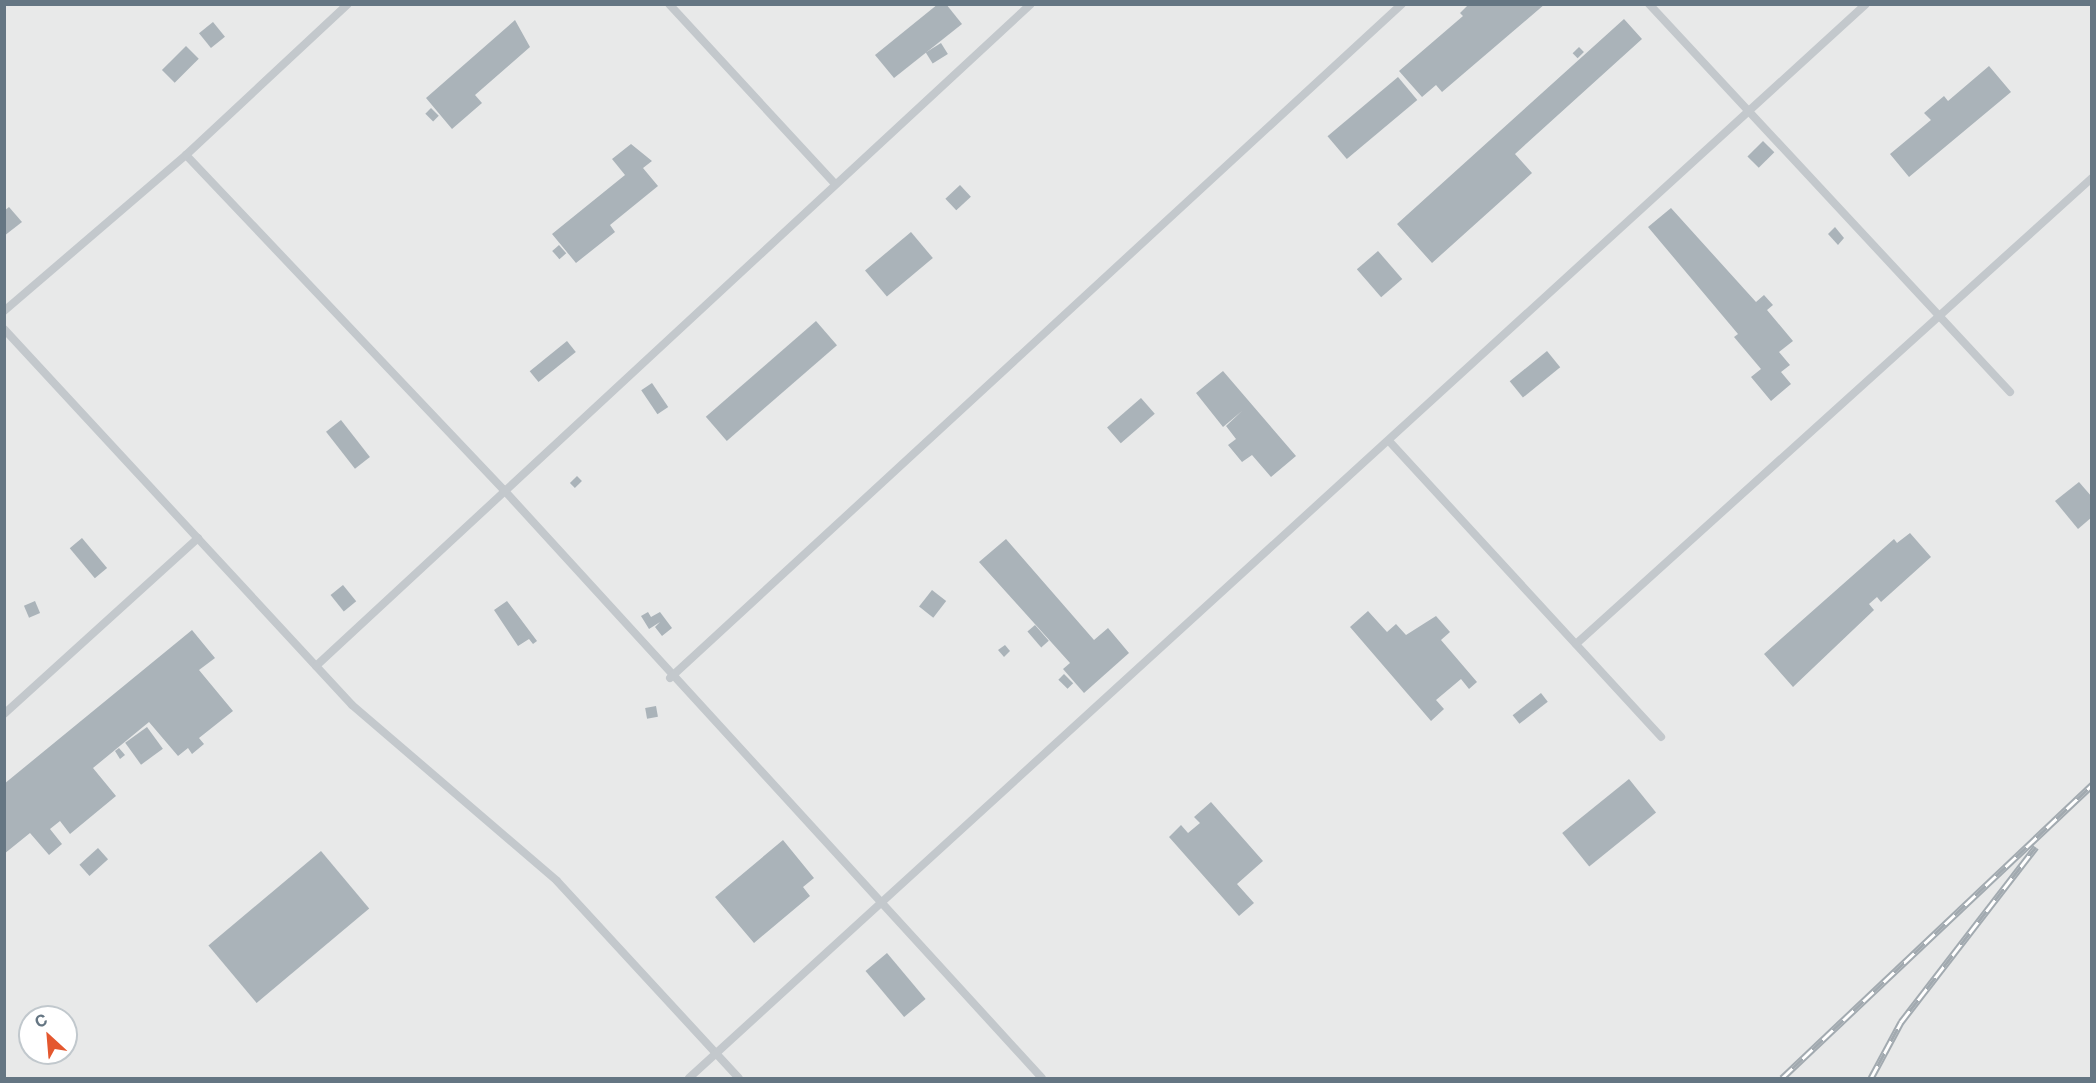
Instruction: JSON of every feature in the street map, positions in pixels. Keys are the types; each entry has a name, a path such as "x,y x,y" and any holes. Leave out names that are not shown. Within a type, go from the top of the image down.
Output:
{"lane":[{"path":"4,310 186,155 348,4"},
{"path":"669,4 835,184"},
{"path":"316,666 503,489 1031,4"},
{"path":"670,678 1402,4"},
{"path":"1649,4 1748,114 1940,315 2010,392"},
{"path":"689,1078 1866,4"},
{"path":"186,155 503,489 670,678 1042,1078"},
{"path":"1576,644 2091,177"},
{"path":"4,329 316,666 392,744 557,881 739,1078"},
{"path":"1389,441 1661,737"},
{"path":"4,714 198,538"}],"shaded area":[{"path":"5,5 2091,5 2091,1078 5,1078"}],"building":[{"path":"938,4 946,4 962,24 894,78 875,55"},
{"path":"1469,4 1545,4 1442,92 1436,85 1422,97 1399,71 1463,16 1460,13"},
{"path":"1624,19 1642,39 1515,154 1532,173 1432,263 1397,224"},
{"path":"515,20 530,47 475,95 482,103 452,129 426,98"},
{"path":"213,22 225,37 211,48 199,33"},
{"path":"941,43 948,54 933,64 926,53"},
{"path":"186,46 199,59 175,83 162,70"},
{"path":"1579,47 1584,52 1578,58 1573,53"},
{"path":"1989,66 2011,92 1909,177 1890,154 1931,120 1924,113 1944,96 1948,101"},
{"path":"1398,77 1417,100 1347,159 1328,136"},
{"path":"431,108 439,116 433,121 425,114"},
{"path":"1763,141 1774,152 1759,168 1747,157"},
{"path":"631,144 652,161 643,168 658,186 610,225 615,232 576,263 552,234 625,175 612,159"},
{"path":"960,185 971,197 956,210 945,199"},
{"path":"9,207 22,222 4,236 4,211"},
{"path":"1671,208 1756,302 1764,295 1773,305 1767,310 1793,341 1779,352 1790,365 1781,372 1791,384 1771,401 1751,377 1761,369 1734,337 1738,334 1648,227"},
{"path":"1835,227 1844,238 1838,245 1828,234"},
{"path":"911,232 933,258 887,297 865,271"},
{"path":"559,245 566,253 559,259 552,251"},
{"path":"1378,251 1402,279 1381,297 1357,269"},
{"path":"816,321 837,345 727,441 706,417"},
{"path":"567,341 576,352 539,382 530,371"},
{"path":"1547,351 1560,367 1523,398 1510,381"},
{"path":"1223,371 1296,456 1271,477 1252,455 1242,462 1228,445 1236,439 1226,426 1242,411 1223,427 1196,393"},
{"path":"652,383 668,407 657,414 641,390"},
{"path":"1141,398 1155,414 1121,443 1107,428"},
{"path":"341,420 370,457 355,469 326,432"},
{"path":"577,476 582,481 575,488 570,483"},
{"path":"2079,482 2092,497 2092,517 2078,529 2055,501"},
{"path":"1910,533 1931,557 1881,602 1877,597 1869,604 1874,610 1793,687 1764,654 1894,539 1897,543"},
{"path":"82,538 107,568 95,578 70,548"},
{"path":"1006,539 1094,640 1108,628 1129,653 1084,693 1063,669 1070,663 979,562"},
{"path":"343,585 356,601 344,611 331,595"},
{"path":"932,590 946,601 933,618 919,607"},
{"path":"35,601 40,613 29,618 24,606"},
{"path":"507,601 537,641 533,644 529,639 518,646 494,610"},
{"path":"1368,611 1387,632 1396,624 1406,635 1436,616 1450,632 1441,640 1477,682 1469,689 1461,679 1436,700 1444,709 1431,721 1350,627"},
{"path":"648,612 651,617 660,612 672,628 662,636 655,627 660,622 649,629 641,616"},
{"path":"1035,625 1049,641 1041,647 1027,632"},
{"path":"192,630 215,658 199,670 233,711 199,738 204,744 192,754 188,748 178,756 149,722 93,768 116,796 70,834 60,821 50,829 62,844 49,855 30,833 4,854 4,784"},
{"path":"1005,645 1010,651 1004,657 998,650"},
{"path":"1064,674 1073,683 1068,689 1058,680"},
{"path":"1541,693 1548,702 1519,724 1513,715"},
{"path":"656,706 658,717 647,719 645,708"},
{"path":"147,727 163,749 141,765 125,743"},
{"path":"119,748 125,755 120,759 115,751"},
{"path":"1629,779 1656,812 1589,867 1562,833"},
{"path":"1211,802 1263,861 1237,884 1254,903 1239,916 1169,837 1181,825 1188,833 1200,823 1194,817"},
{"path":"783,840 814,878 803,887 810,896 754,943 715,897"},
{"path":"98,848 108,859 89,876 79,865"},
{"path":"321,851 369,908 257,1003 208,945"},
{"path":"887,953 926,999 904,1017 866,971"}],"railway":[{"path":"1782,1078 2092,785"},
{"path":"1871,1078 1901,1022 2036,847"}]}
